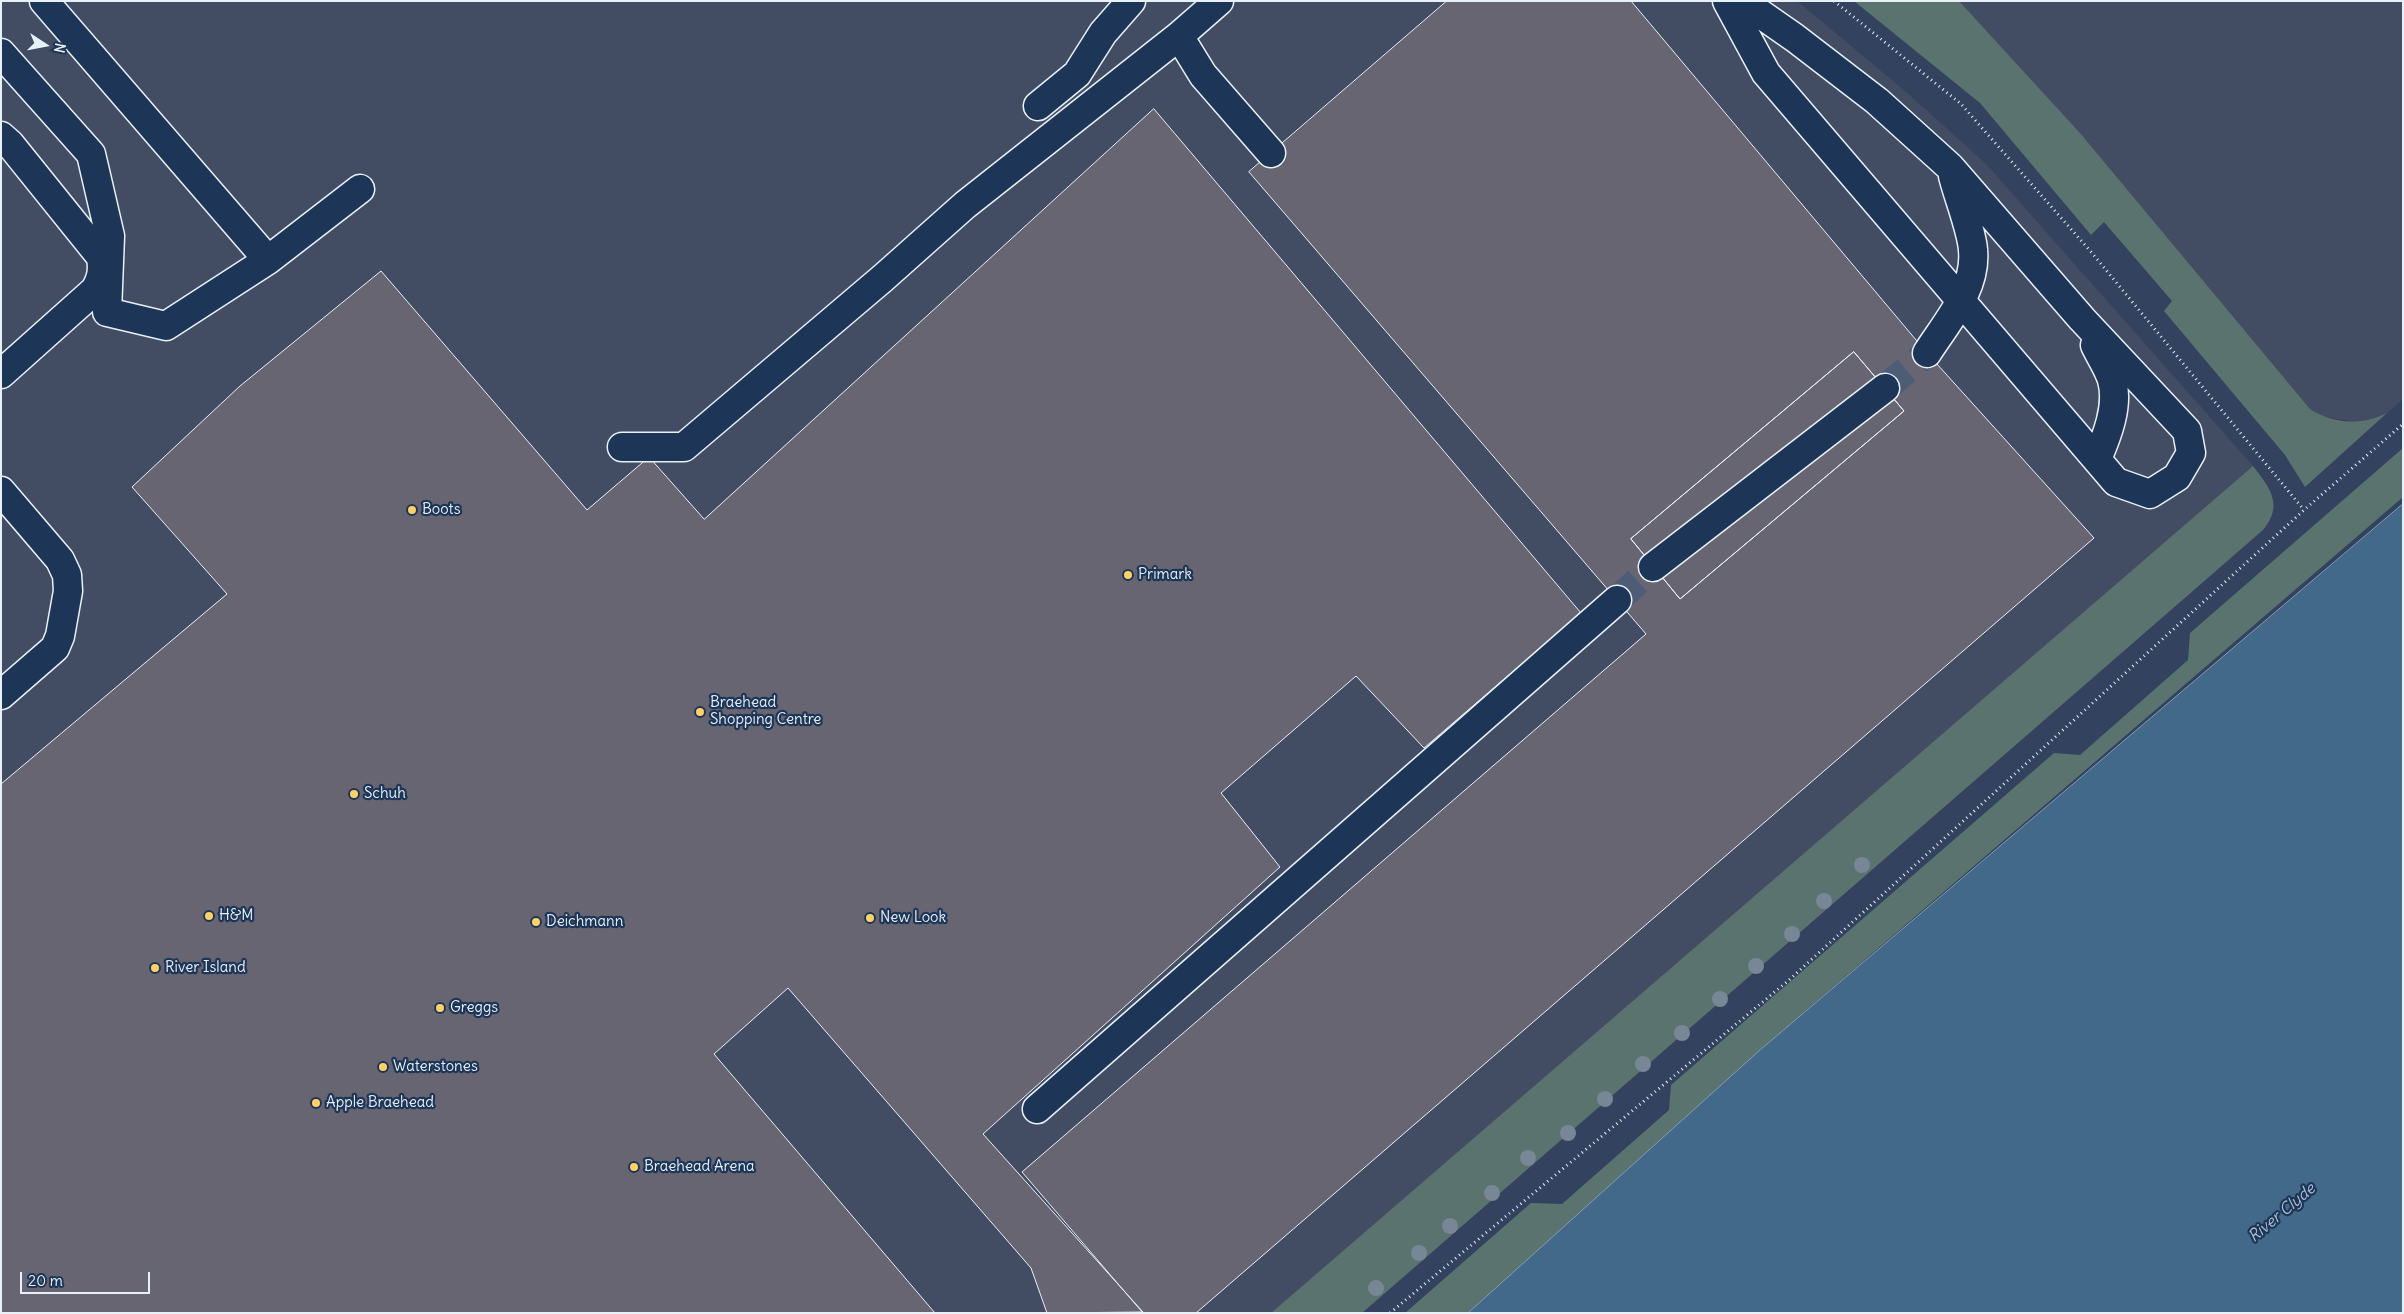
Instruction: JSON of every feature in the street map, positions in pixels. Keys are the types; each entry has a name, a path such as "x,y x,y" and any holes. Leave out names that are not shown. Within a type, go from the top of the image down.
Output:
{"lane":[{"path":"44,1 268,260"},
{"path":"1038,106 1077,74 1103,33 1131,1"},
{"path":"622,447 684,447 883,278 965,205 1179,36 1219,1"},
{"path":"1726,1 1766,73 2116,482 2150,494 2177,477 2191,453 2187,431 2082,319 1950,167 1877,101 1796,38 1742,1"},
{"path":"1179,36 1203,75 1271,153"},
{"path":"1,53 91,154 110,236 107,312 166,326 268,260 360,189"},
{"path":"1,136 10,144 101,256 103,267 102,279 95,290 1,374"},
{"path":"1927,353 1961,300 1972,276 1974,250 1950,167"},
{"path":"2082,319 2112,380 2114,401 2109,432 2097,459"},
{"path":"1653,567 1885,388"},
{"path":"1,491 60,560 67,575 68,591 60,636 55,648 1,695"},
{"path":"1037,1109 1617,600"}],"path":[{"path":"1834,1 1961,104 2092,253 2304,510"},
{"path":"1390,1313 1789,980 2304,510 2403,424"}],"shaded area":[{"path":"1,1 1797,1 1906,92 1986,164 2253,466 1271,1313 1,1313"},
{"path":"1959,1 2403,1 2403,399 2387,413 2371,421 2357,422 2324,417 2310,409 2080,133"}],"green space":[{"path":"1854,1 1959,1 2080,133 2310,409 2328,418 2348,422 2367,420 2387,413 2305,487 2285,455 2164,311 2172,301 2104,222 2091,235 1980,103"},
{"path":"2403,448 2403,497 1760,1050 1468,1313 1405,1313 1531,1203 1562,1204 1669,1110 1671,1085 2054,753 2080,755 2188,660 2190,633"},
{"path":"2253,466 2269,489 2274,505 2273,513 2263,530 1362,1313 1271,1313"}],"water":[{"name":"River Clyde","path":"2403,504 2403,1313 1468,1313 1760,1050"}],"building":[{"path":"1447,1 1631,1 1927,353 2094,538 1196,1313 1143,1313 1022,1172 1646,634 1249,172","holes":["1854,352 1904,411 1680,599 1631,539"]},
{"name":"Braehead Shopping Centre","path":"1154,109 1581,613 1424,748 1356,676 1221,793 1280,867 983,1134 1143,1312 1047,1313 1031,1268 788,988 714,1054 935,1313 1,1313 1,784 227,594 132,487 240,386 381,271 587,510 649,457 704,519"},
{"path":"1854,352 1904,411 1680,599 1631,539"}],"tunnel":[{"path":"1885,388 1927,353"},
{"path":"1617,600 1653,567"}],"place":[{"name":"Boots","path":"412,510"},
{"name":"Primark","path":"1128,575"},
{"name":"Braehead Shopping Centre","path":"700,712"},
{"name":"Schuh","path":"354,794"},
{"name":"H&M","path":"209,916"},
{"name":"New Look","path":"870,918"},
{"name":"Deichmann","path":"536,922"},
{"name":"River Island","path":"155,968"},
{"name":"Greggs","path":"440,1008"},
{"name":"Waterstones","path":"383,1067"},
{"name":"Apple Braehead","path":"316,1103"},
{"name":"Braehead Arena","path":"634,1167"}]}
